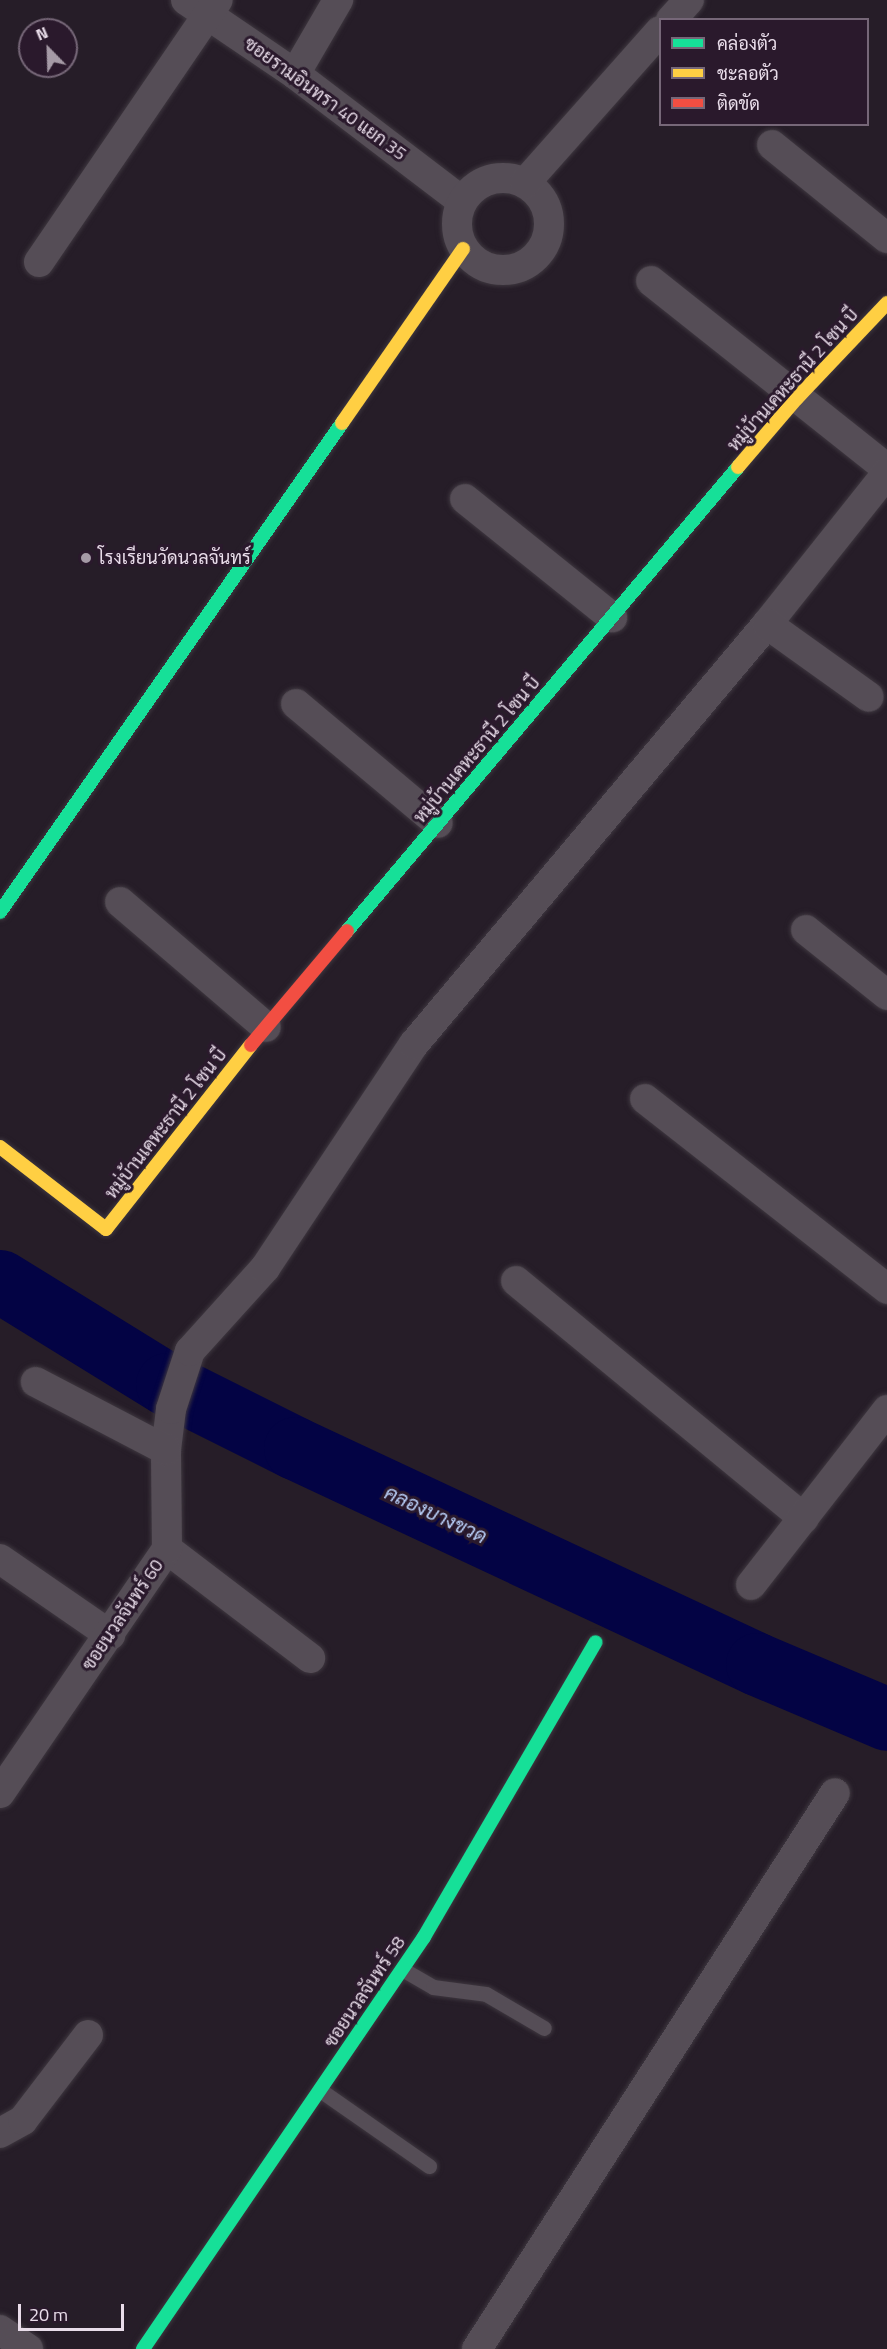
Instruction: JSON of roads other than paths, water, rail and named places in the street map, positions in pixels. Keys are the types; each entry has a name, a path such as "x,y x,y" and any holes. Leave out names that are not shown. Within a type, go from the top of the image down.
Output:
{"street":[{"path":"294,74 339,0"},
{"path":"673,18 689,0"},
{"path":"39,262 205,5"},
{"name":"ซอยรามอินทรา 40 แยก 35","path":"205,5 462,201"},
{"path":"525,183 659,33"},
{"path":"772,145 887,238"},
{"path":"511,178 525,183 538,193 547,207 547,241 538,255 507,271 475,262 464,249 457,234 457,217 462,201 471,190 490,180 511,178"},
{"path":"0,912 464,249"},
{"path":"651,281 887,471 767,624 869,697"},
{"name":"หมู่บ้านเคหะธานี 2 โซน บี","path":"0,1147 106,1229 266,1027 438,823 797,399 887,303"},
{"path":"465,499 612,617"},
{"name":"ซอยนวลจันทร์ 60","path":"0,1793 167,1549 166,1450 171,1409 190,1352 265,1268 414,1044 767,624"},
{"path":"296,704 438,823"},
{"path":"120,902 266,1027"},
{"path":"806,930 887,995"},
{"path":"645,1099 887,1289"},
{"path":"516,1281 804,1518"},
{"path":"36,1382 166,1450"},
{"path":"751,1585 887,1410"},
{"path":"167,1549 310,1658"},
{"path":"0,1559 110,1635"},
{"name":"ซอยนวลจันทร์ 58","path":"143,2349 402,1969 596,1642"},
{"path":"477,2349 835,1793"},
{"path":"0,2133 22,2120 88,2035"},
{"path":"0,2330 28,2349"}],"lane":[{"path":"402,1969 433,1987 486,1994 544,2028"},
{"path":"320,2090 429,2166"}],"waterway":[{"name":"คลองบางขวด","path":"0,1281 167,1384 295,1448 757,1664 887,1719"}],"place":[{"name":"โรงเรียนวัดนวลจันทร์","path":"86,558"}]}
